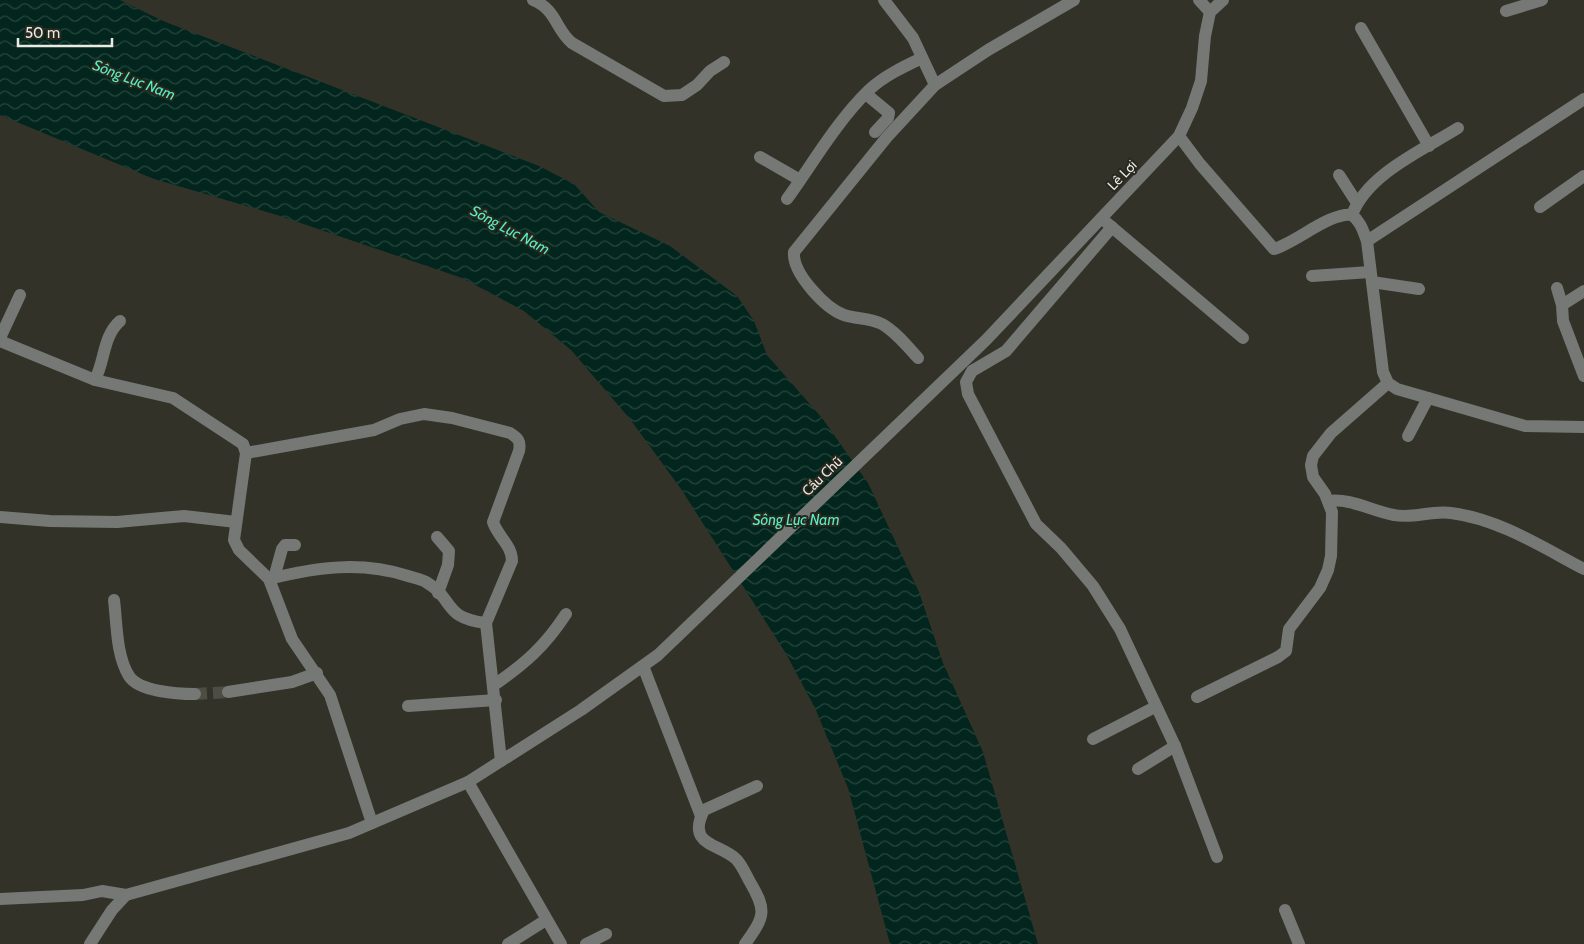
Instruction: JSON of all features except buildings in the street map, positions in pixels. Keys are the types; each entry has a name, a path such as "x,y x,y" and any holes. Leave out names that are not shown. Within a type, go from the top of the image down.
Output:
{"street":[{"path":"533,0 550,10 564,35 572,43 664,96 682,95 697,85 710,71 724,62"},
{"path":"884,0 913,38 935,86"},
{"path":"918,358 898,337 882,324 845,315 829,308 802,277 793,260 794,252 880,144 935,86 988,50 1074,0"},
{"path":"1199,0 1210,12 1223,0"},
{"path":"1506,11 1542,0"},
{"name":"Lê Lợi","path":"986,340 1179,136 1192,108 1201,80 1205,36 1210,12"},
{"path":"1361,28 1429,146"},
{"path":"787,198 843,121 866,94 894,71 922,58"},
{"path":"866,94 889,113 888,118 875,132"},
{"path":"1367,241 1584,99"},
{"path":"1179,136 1200,164 1274,249 1355,209 1371,185 1385,174 1458,128"},
{"path":"760,157 800,180"},
{"path":"1340,175 1367,241 1383,372 1388,383 1396,388 1525,426 1584,427"},
{"path":"1540,207 1584,176"},
{"path":"1102,218 1243,338"},
{"path":"1112,227 1006,350 978,366 972,371 966,382 968,394 989,437 1036,524 1061,548 1093,586 1120,629 1155,707 1175,746 1217,857"},
{"path":"1312,276 1371,277 1419,289"},
{"path":"1557,288 1562,305 1563,322 1584,376"},
{"path":"1562,305 1584,291"},
{"path":"20,296 0,340 95,380 173,398 243,444 246,453 234,540 239,550 272,579 292,639 317,672 330,695 372,823"},
{"path":"95,380 102,366 112,328 120,321"},
{"name":"Cầu Chũ","path":"126,895 349,833 468,782 581,710 658,655 986,340"},
{"path":"1197,697 1278,657 1286,650 1289,628 1320,588 1328,570 1331,556 1332,512 1328,501 1313,476 1311,465 1313,456 1331,433 1388,383"},
{"path":"1408,436 1428,398"},
{"path":"246,453 374,430 400,420 424,414 452,418 510,433 517,438 520,443 519,451 493,522 495,529 512,552 512,561 486,623 496,700 501,761"},
{"path":"1328,501 1340,500 1363,504 1392,515 1408,517 1447,512 1469,515 1505,528 1584,569"},
{"path":"0,517 117,522 184,516 236,522"},
{"path":"437,537 449,551 448,565 438,592"},
{"path":"272,579 282,549 285,546 295,545"},
{"path":"272,579 337,568 365,566 388,569 426,582 438,592 456,614 464,619 486,623"},
{"path":"114,600 121,654 129,676 135,682 163,692 195,694"},
{"path":"494,685 525,664 550,639 566,614"},
{"path":"643,666 701,816"},
{"path":"228,692 292,682 317,672"},
{"path":"408,706 496,700"},
{"path":"1093,738 1155,707"},
{"path":"1138,769 1175,746"},
{"path":"468,782 561,944"},
{"path":"745,944 760,920 763,910 759,898 736,859 712,847 703,839 700,831 701,816 704,810 757,786"},
{"path":"0,899 83,895 102,891 126,895"},
{"path":"90,944 112,910 126,895"},
{"path":"1285,910 1299,944"},
{"path":"508,944 546,920"},
{"path":"586,944 606,934"}],"water":[{"name":"Sông Lục Nam","path":"0,0 120,0 163,21 539,166 574,184 599,212 670,246 737,296 754,321 767,355 822,418 868,483 919,592 943,663 983,752 1038,944 890,944 848,788 815,708 785,652 681,489 630,419 571,350 524,311 462,278 277,215 154,179 0,115"}],"tunnel":[{"path":"195,694 228,692"}]}
